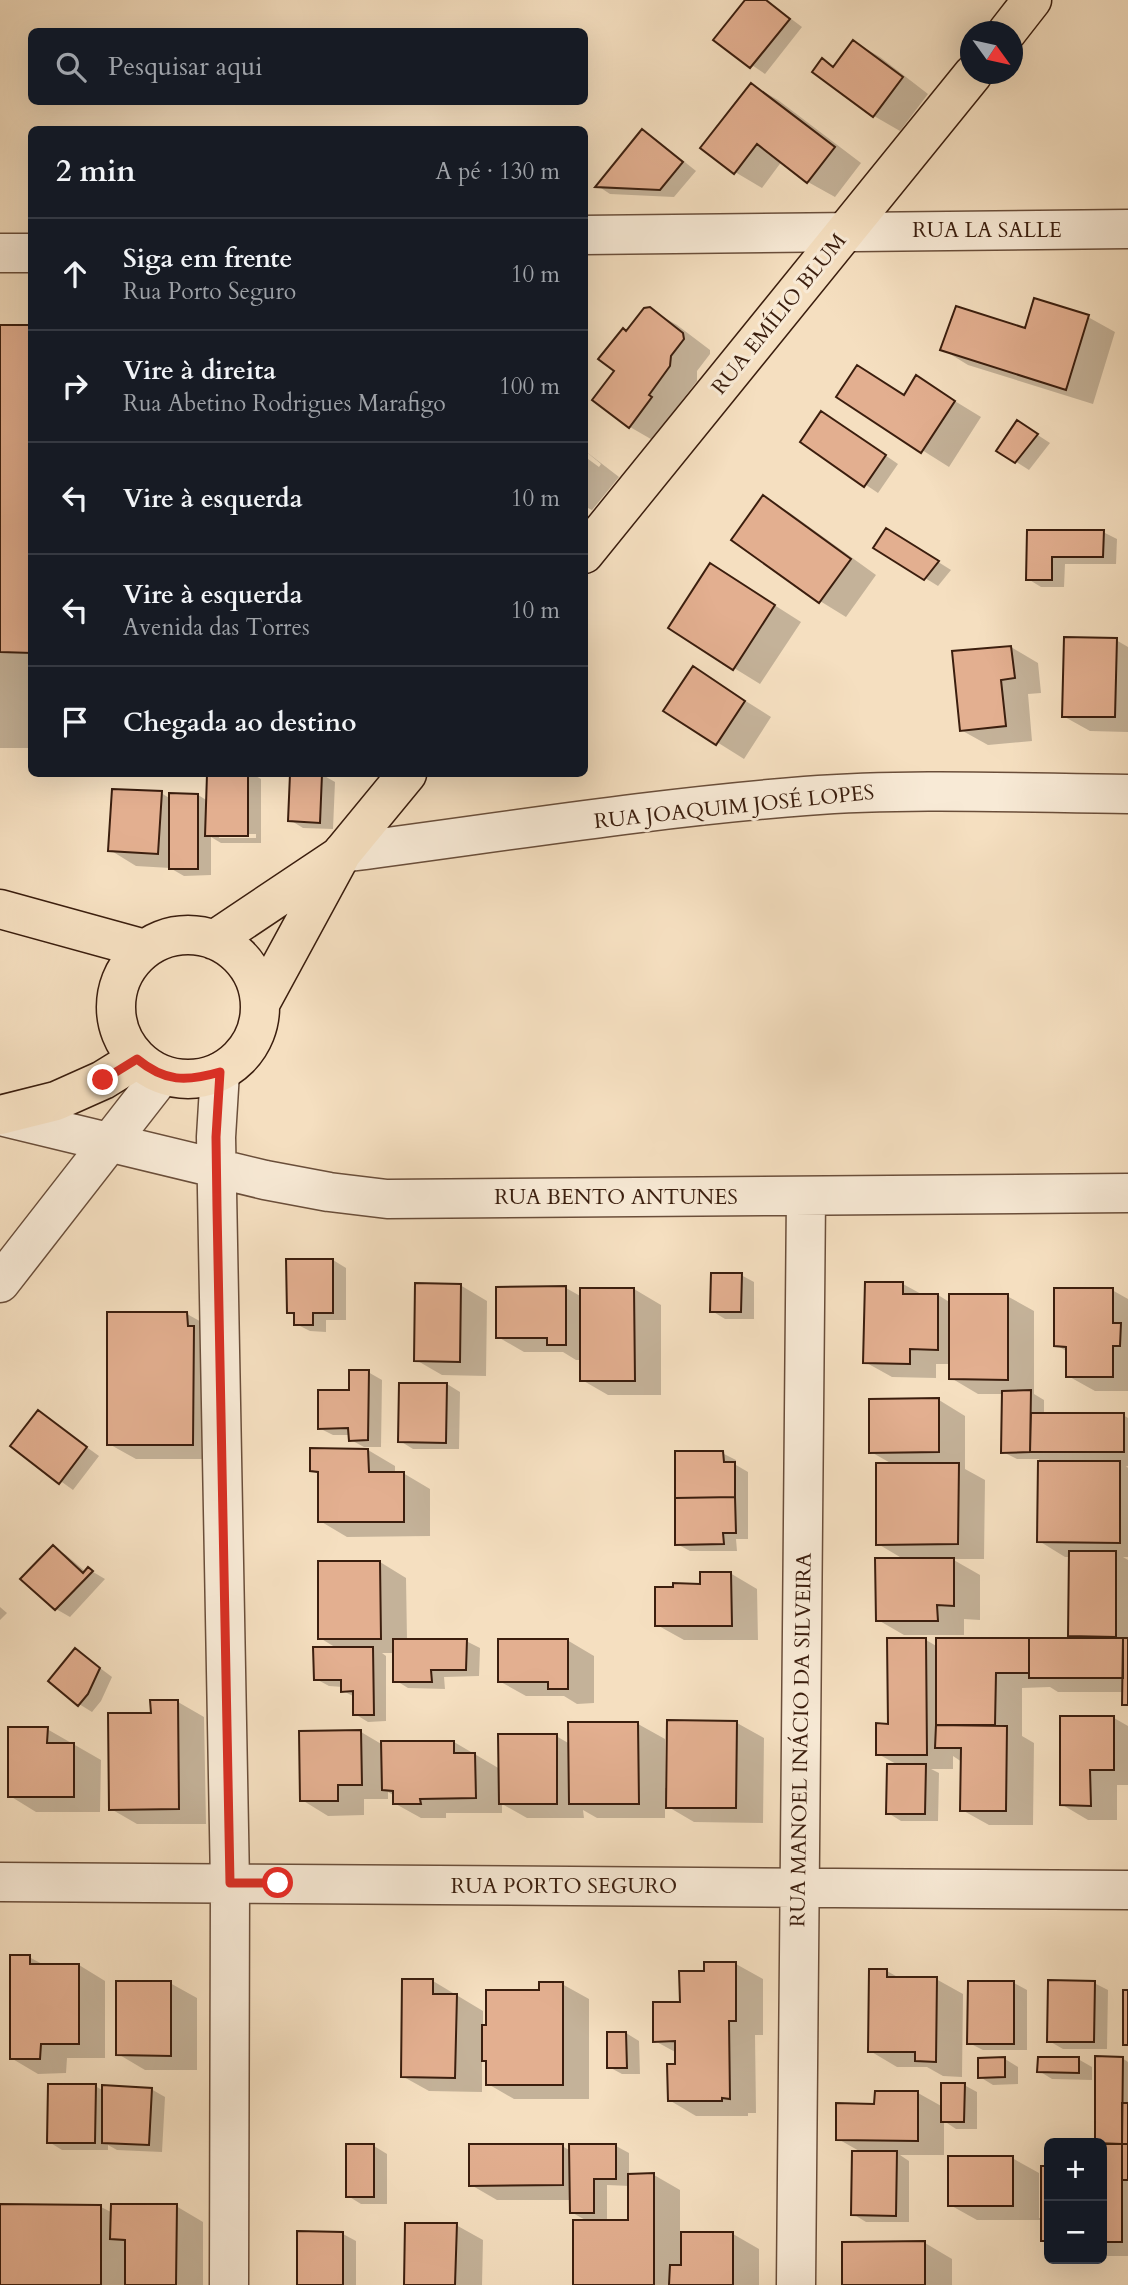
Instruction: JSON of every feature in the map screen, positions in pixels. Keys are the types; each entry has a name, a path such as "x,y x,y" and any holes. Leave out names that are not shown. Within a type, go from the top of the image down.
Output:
{"main road":[{"path":"1016,21 1032,0"},
{"name":"RUA EMÍLIO BLUM","path":"588,549 965,84"},
{"path":"260,1004 342,853 405,777"},
{"path":"214,940 342,853"},
{"path":"0,909 145,949"},
{"path":"190,935 214,940 232,950 246,965 256,984 260,1004 258,1025 237,1060 220,1072 181,1080 149,1067 122,1038 116,1015 118,990 128,967 145,949 167,938 190,935"},
{"path":"0,1115 56,1101 103,1080 149,1067"}],"street":[{"name":"RUA LA SALLE","path":"588,235 1128,229"},
{"path":"0,253 28,253"},
{"name":"RUA JOAQUIM JOSÉ LOPES","path":"342,853 701,806 806,796 884,792 1128,794"},
{"path":"0,1283 111,1142 149,1067"},
{"path":"220,1072 216,1166 230,1883 229,2285"},
{"name":"RUA BENTO ANTUNES","path":"0,1115 265,1180 387,1199 1128,1193"},
{"name":"RUA MANOEL INÁCIO DA SILVEIRA","path":"796,2285 806,1196"},
{"name":"RUA PORTO SEGURO","path":"0,1882 1128,1890"}],"building":[{"path":"745,0 766,0 790,19 750,68 713,40"},
{"path":"853,40 903,77 873,117 812,72 822,58 833,67"},
{"path":"751,83 835,147 807,183 757,144 734,174 700,148"},
{"path":"642,129 683,162 660,190 595,187"},
{"path":"1034,298 1089,315 1066,390 940,350 956,306 1025,328"},
{"path":"650,307 683,333 684,339 671,356 670,366 649,395 652,397 629,428 592,400 614,371 598,359 623,328 626,331 644,308"},
{"path":"0,325 28,325 28,653 0,652"},
{"path":"857,365 904,395 916,375 955,401 921,453 836,397"},
{"path":"821,411 886,455 864,487 800,442"},
{"path":"1017,420 1038,434 1015,463 996,451"},
{"path":"763,495 851,559 819,603 731,540"},
{"path":"886,528 939,561 924,580 873,548"},
{"path":"1027,530 1104,530 1103,557 1052,557 1052,580 1026,580"},
{"path":"710,563 775,605 733,670 668,628"},
{"path":"1064,637 1117,638 1115,717 1062,717"},
{"path":"1011,646 1015,678 1001,680 1006,726 960,731 952,651"},
{"path":"693,666 745,701 716,745 663,711"},
{"path":"207,777 248,777 248,836 205,836"},
{"path":"290,777 322,777 320,823 288,821"},
{"path":"112,789 162,791 158,854 108,851"},
{"path":"169,793 198,794 198,869 169,869"},
{"path":"286,1259 333,1259 333,1313 313,1313 313,1325 294,1325 294,1313 287,1313"},
{"path":"711,1273 742,1273 741,1312 710,1312"},
{"path":"865,1282 903,1282 903,1294 938,1294 938,1350 910,1349 910,1364 863,1363"},
{"path":"415,1283 461,1284 460,1362 414,1361"},
{"path":"566,1286 566,1345 547,1345 547,1338 496,1338 496,1287"},
{"path":"580,1288 634,1288 635,1381 580,1381"},
{"path":"1054,1288 1113,1288 1113,1323 1121,1323 1120,1346 1113,1346 1113,1377 1066,1377 1066,1347 1054,1346"},
{"path":"949,1294 1008,1294 1008,1380 949,1379"},
{"path":"107,1312 187,1312 188,1326 194,1326 193,1445 107,1445"},
{"path":"349,1370 369,1370 368,1440 349,1441 348,1428 318,1429 318,1390 349,1390"},
{"path":"399,1383 447,1383 446,1443 398,1442"},
{"path":"1031,1390 1030,1452 1001,1453 1002,1391"},
{"path":"939,1398 939,1452 869,1453 869,1399"},
{"path":"38,1410 87,1447 59,1484 10,1446"},
{"path":"1031,1413 1124,1413 1124,1452 1030,1452"},
{"path":"310,1448 368,1449 369,1472 404,1472 404,1522 318,1522 318,1472 310,1471"},
{"path":"675,1451 723,1451 724,1462 735,1462 735,1497 675,1498"},
{"path":"1038,1461 1120,1461 1120,1543 1037,1542"},
{"path":"876,1463 959,1463 958,1544 876,1545"},
{"path":"735,1497 736,1533 723,1533 724,1544 675,1545 675,1498"},
{"path":"53,1545 83,1573 88,1567 93,1571 55,1610 20,1579"},
{"path":"1069,1551 1116,1551 1116,1637 1068,1636"},
{"path":"875,1558 954,1558 954,1606 937,1605 938,1621 876,1621"},
{"path":"318,1561 380,1561 381,1639 318,1639"},
{"path":"700,1572 731,1572 732,1626 655,1626 655,1587 673,1587 673,1583 700,1584"},
{"path":"887,1638 926,1638 927,1755 876,1755 876,1723 888,1724"},
{"path":"936,1638 1029,1638 1029,1673 996,1673 995,1725 936,1725"},
{"path":"1029,1638 1123,1638 1123,1678 1029,1678"},
{"path":"1123,1638 1128,1638 1128,1705 1122,1705"},
{"path":"393,1639 467,1639 466,1670 431,1670 432,1682 393,1682"},
{"path":"498,1639 568,1639 568,1689 548,1689 548,1682 498,1682"},
{"path":"313,1647 373,1647 374,1715 353,1715 353,1691 341,1692 341,1680 314,1680"},
{"path":"75,1648 100,1668 88,1694 78,1706 48,1681"},
{"path":"150,1700 178,1700 179,1809 109,1810 108,1713 151,1713"},
{"path":"1060,1716 1114,1716 1114,1770 1090,1770 1091,1806 1060,1805"},
{"path":"667,1720 737,1721 736,1808 666,1808"},
{"path":"568,1722 638,1722 639,1804 569,1804"},
{"path":"936,1725 1007,1726 1006,1811 960,1811 961,1748 935,1748"},
{"path":"8,1727 48,1727 47,1743 74,1743 74,1797 8,1797"},
{"path":"361,1730 362,1785 338,1785 338,1801 300,1801 299,1731"},
{"path":"498,1734 557,1734 557,1804 499,1804"},
{"path":"381,1741 454,1741 454,1753 475,1753 476,1798 420,1799 421,1804 393,1804 393,1791 382,1790"},
{"path":"887,1764 926,1764 925,1814 886,1814"},
{"path":"10,1955 30,1955 30,1964 79,1964 79,2044 41,2044 40,2059 10,2059"},
{"path":"704,1962 736,1962 736,2021 729,2021 730,2099 668,2101 667,2064 675,2064 675,2041 653,2042 653,2002 680,2002 679,1971 704,1971"},
{"path":"869,1969 887,1969 887,1977 937,1977 936,2062 915,2061 915,2052 868,2052"},
{"path":"402,1979 433,1979 433,1994 457,1994 455,2078 401,2077"},
{"path":"1048,1980 1095,1981 1094,2042 1047,2042"},
{"path":"116,1981 171,1981 171,2056 116,2055"},
{"path":"968,1981 1014,1981 1014,2044 967,2044"},
{"path":"539,1982 563,1982 563,2085 486,2085 486,2061 482,2061 482,2025 486,2025 486,1990 539,1990"},
{"path":"1123,1990 1128,1990 1128,2045 1123,2045"},
{"path":"607,2032 626,2032 627,2068 607,2068"},
{"path":"1095,2056 1123,2057 1122,2144 1107,2143 1107,2138 1095,2138"},
{"path":"1005,2057 1005,2077 978,2078 978,2058"},
{"path":"1038,2057 1079,2057 1079,2073 1037,2072"},
{"path":"941,2083 965,2083 964,2122 941,2122"},
{"path":"48,2084 96,2084 95,2143 47,2143"},
{"path":"102,2085 152,2088 149,2145 102,2143"},
{"path":"875,2091 918,2091 918,2141 836,2140 836,2103 874,2104"},
{"path":"1122,2103 1128,2103 1128,2144 1122,2144"},
{"path":"346,2144 374,2144 374,2197 346,2197"},
{"path":"469,2144 563,2144 563,2185 469,2186"},
{"path":"569,2144 616,2144 616,2179 594,2179 594,2213 570,2213"},
{"path":"1107,2144 1122,2144 1122,2242 1107,2242"},
{"path":"1122,2144 1128,2144 1128,2180 1122,2180"},
{"path":"852,2151 897,2151 896,2216 851,2215"},
{"path":"948,2156 1013,2156 1013,2206 948,2206"},
{"path":"1041,2166 1044,2166 1044,2241 1041,2241"},
{"path":"654,2173 654,2285 573,2285 573,2220 628,2220 628,2174"},
{"path":"0,2204 101,2205 101,2285 0,2285"},
{"path":"111,2204 177,2204 176,2285 125,2285 125,2240 110,2239"},
{"path":"405,2223 457,2223 455,2285 404,2285"},
{"path":"297,2231 343,2232 343,2285 297,2285"},
{"path":"681,2232 733,2232 733,2285 669,2285 670,2265 681,2265"},
{"path":"925,2241 925,2285 842,2285 842,2242"}],"route":[{"path":"103,1080 137,1059 162,1075 181,1080 220,1072 216,1137 230,1883 278,1883"}]}
